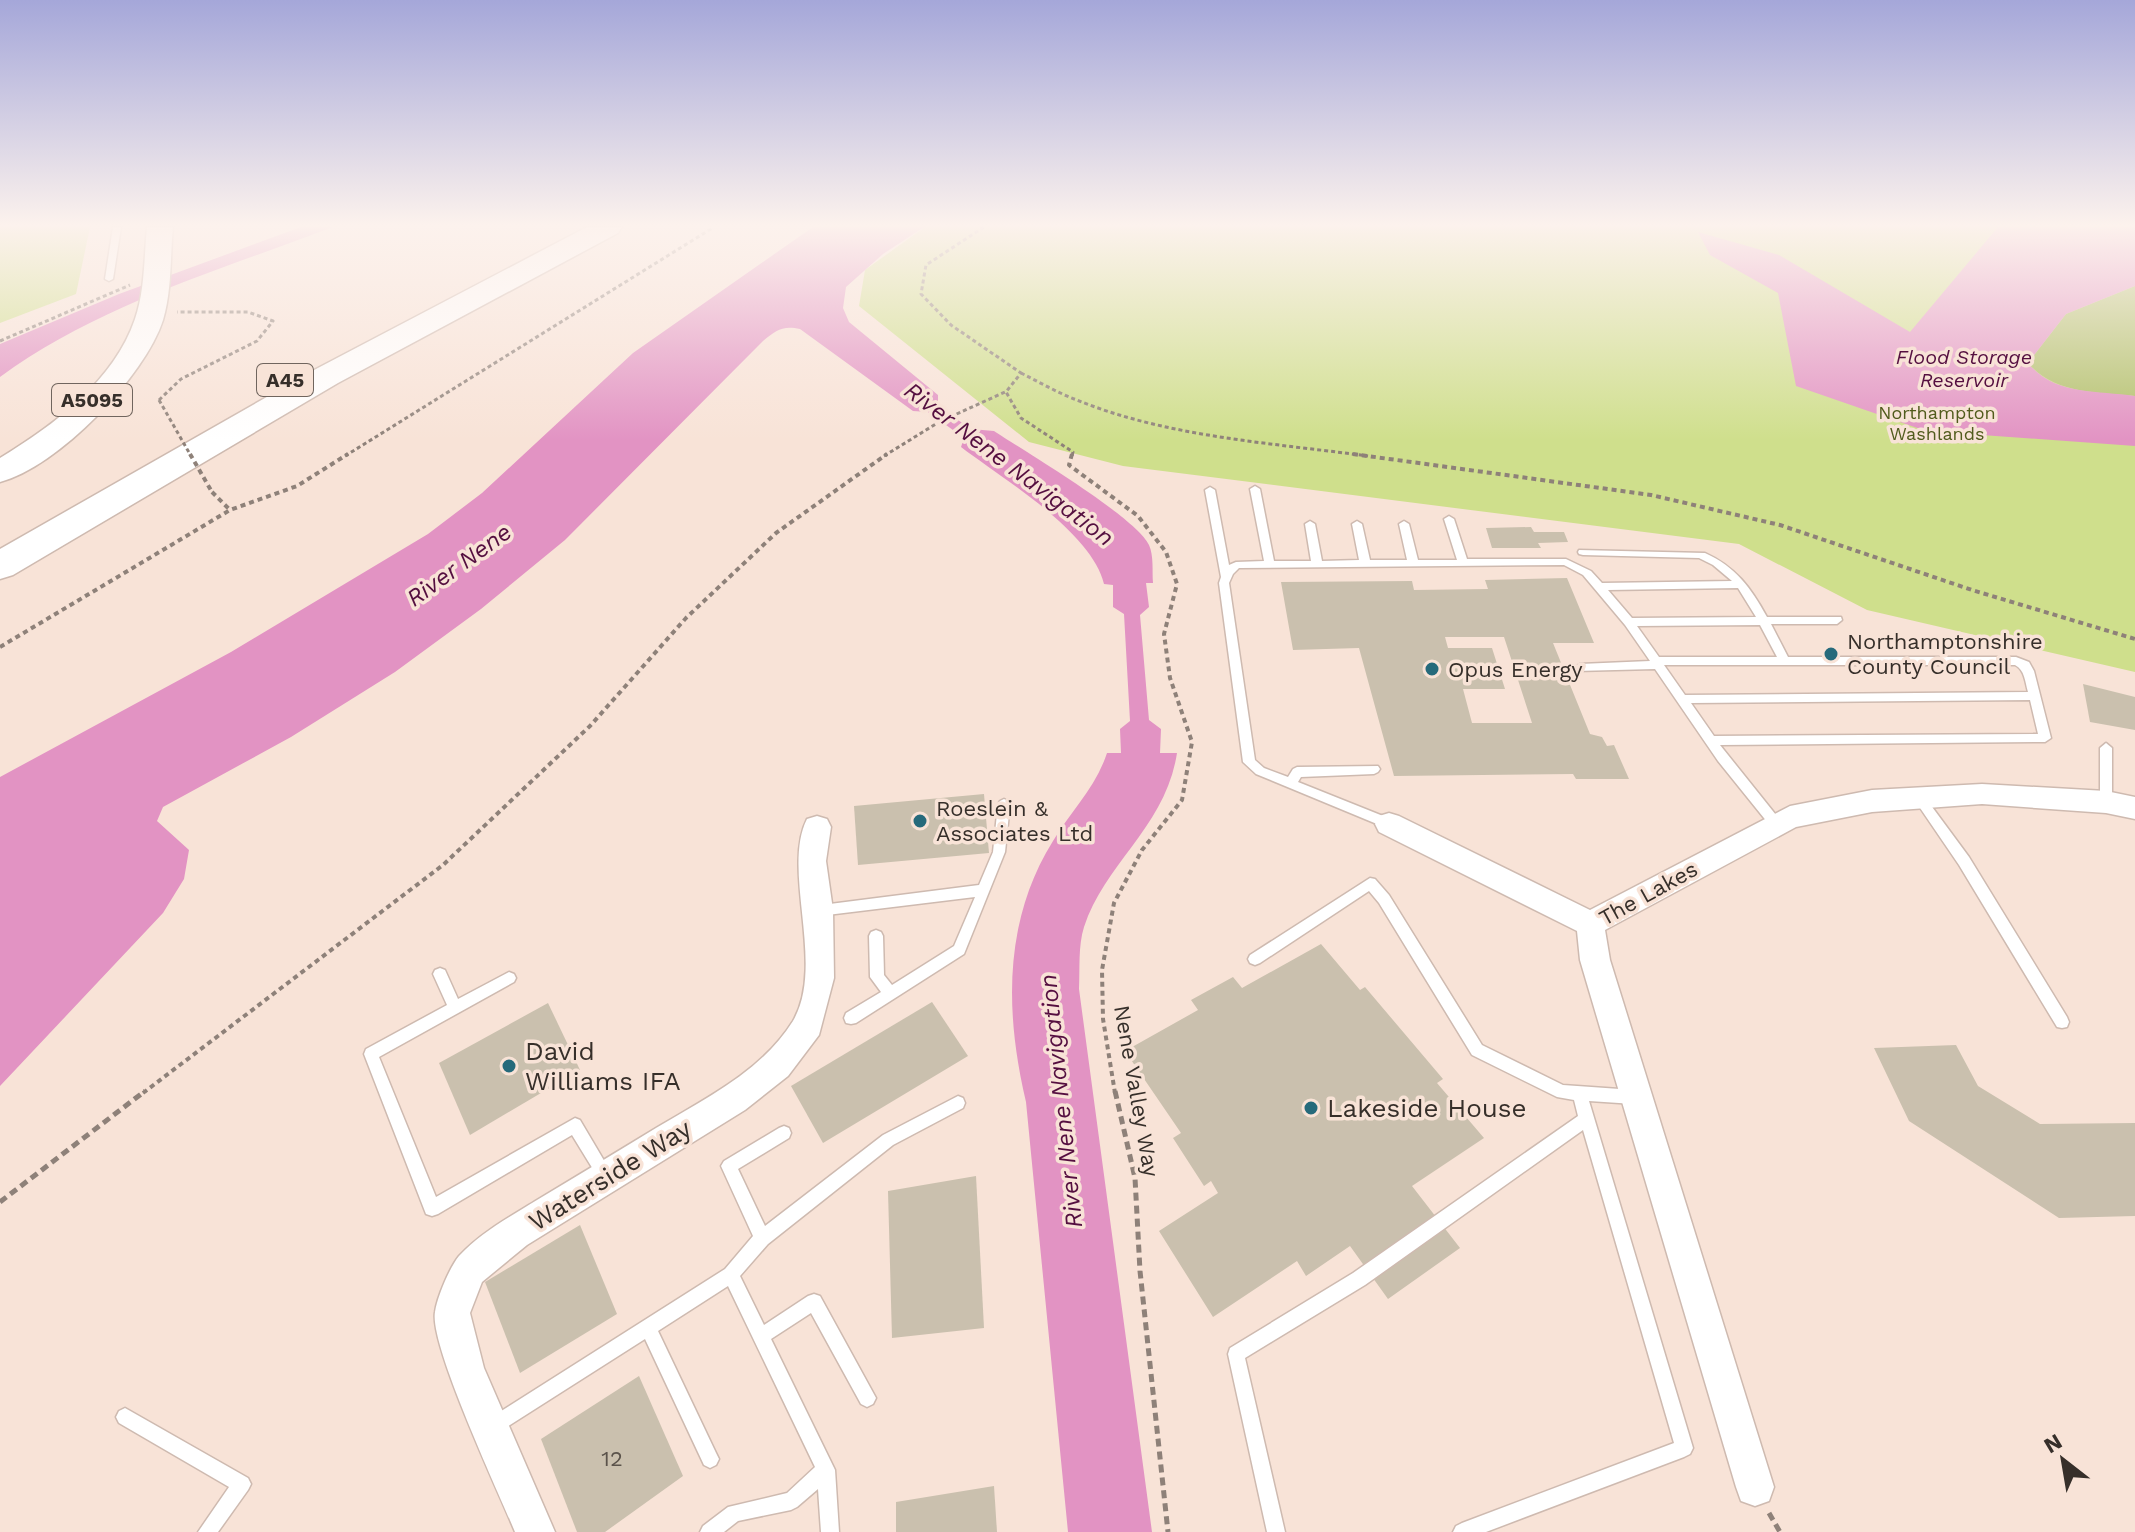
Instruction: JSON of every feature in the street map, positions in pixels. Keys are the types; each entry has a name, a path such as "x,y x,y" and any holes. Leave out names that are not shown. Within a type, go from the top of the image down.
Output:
{"highway":[{"name":"A45","path":"0,539 433,298"},
{"name":"A45","path":"0,566 327,376 473,298"}],"main road":[{"name":"A5095","path":"0,472 43,443 102,390 134,350 151,298"}],"street":[{"name":"The Lakes","path":"1755,1487 1595,960 1590,924 1790,817 1872,801 1982,794 2121,805"},
{"path":"1389,824 1590,924"},
{"name":"Waterside Way","path":"535,1532 466,1369 452,1313 470,1270 515,1233 734,1099 777,1066 808,1025 819,978 819,910 812,861 817,827"}],"lane":[{"path":"1255,489 1269,563"},
{"path":"1210,490 1226,577"},
{"path":"1449,519 1463,562"},
{"path":"1310,524 1317,563"},
{"path":"1357,524 1365,563"},
{"path":"1404,524 1413,562"},
{"path":"1583,552 1701,555 1726,566 1742,584 1785,661"},
{"path":"1389,824 1260,771 1249,762 1224,583 1236,565 1566,562 1587,573 1629,622 1712,741 1776,824"},
{"path":"1599,587 1742,584"},
{"path":"1629,622 1837,620"},
{"path":"1580,668 1658,663 2016,661 2025,665 2045,738 1712,741"},
{"path":"1683,699 2034,696"},
{"path":"2106,748 2121,805"},
{"path":"1291,784 1297,772 1374,769"},
{"path":"1920,799 1964,861 2062,1022"},
{"path":"851,1018 959,950 999,852 1004,804"},
{"path":"1255,959 1370,883 1384,899 1477,1050 1562,1092 1637,1097"},
{"path":"819,910 984,890"},
{"path":"876,936 877,977 891,993"},
{"path":"440,974 455,1008"},
{"path":"509,978 371,1054 432,1208 575,1125 606,1177"},
{"path":"1462,1532 1684,1448 1579,1093"},
{"path":"490,1428 731,1275 762,1238 888,1140 958,1103"},
{"path":"1276,1532 1236,1354 1359,1279 1586,1119"},
{"path":"762,1238 729,1166 784,1133"},
{"path":"731,1275 826,1470 830,1532"},
{"path":"761,1336 814,1302 867,1398"},
{"path":"648,1328 710,1459"},
{"path":"125,1417 242,1484 207,1532"},
{"path":"709,1532 734,1513 791,1501 826,1470"}],"path":[{"path":"0,341 130,298"},
{"path":"165,298 191,314 248,312 273,321 257,341 181,379 159,400 212,492 230,510"},
{"path":"0,647 230,510 297,486 596,298"},
{"path":"925,298 951,325 1021,373 1076,400 1121,415 1222,436 1651,495 1766,522 2135,639"},
{"path":"0,1202 443,865 590,726 686,618 776,533 856,473 939,422 1006,392 1021,373"},
{"name":"Nene Valley Way","path":"1006,392 1021,418 1073,452 1069,465 1138,516 1166,552 1177,584 1164,634 1170,678 1192,742 1182,800 1142,850 1114,903 1102,970 1103,1019 1135,1178 1159,1466 1168,1532"}],"green space":[{"path":"0,298 64,298 0,323"},
{"name":"Northampton Washlands","path":"860,298 2135,298 2135,672 1867,610 1739,544 1123,466 1029,442 859,306"},
{"path":"2104,298 2135,298 2135,396 2063,386 2051,381 2028,363 2066,314"}],"water":[{"path":"108,298 144,298 78,329 0,377 0,344"},
{"path":"711,298 844,298 843,308 849,322 938,395 938,406 971,429 994,431 1078,485 1124,518 1151,549 1153,583 1146,583 1149,607 1140,615 1149,720 1161,729 1160,753 1177,753 1161,802 1106,883 1084,927 1079,989 1152,1532 1068,1532 1026,1102 1014,1035 1012,1001 1017,935 1037,872 1053,841 1090,788 1107,753 1121,753 1120,729 1130,721 1124,614 1113,607 1113,585 1104,584 1096,564 1065,526 961,447 964,438 928,412 913,411 800,329 780,329 763,341 565,540 481,609 395,672 291,737 163,807 157,821 189,850 184,879 163,913 0,1086 0,777 231,652 428,534 482,493 633,353"},
{"name":"Flood Storage Reservoir","path":"1779,298 1853,298 1910,332 1938,298 2104,298 2066,314 2028,363 2039,374 2063,386 2135,396 2135,446 1926,431 1796,386"}],"building":[{"path":"1531,527 1534,532 1564,532 1568,542 1538,543 1541,548 1492,548 1486,528"},
{"name":"Opus Energy","path":"1567,578 1594,643 1553,643 1590,734 1602,737 1607,746 1614,745 1629,779 1576,779 1573,774 1394,776 1359,648 1293,650 1281,582 1412,581 1414,590 1488,589 1485,580","holes":["1445,637 1504,637 1532,723 1472,723 1463,689 1505,689 1492,648 1448,648"]},
{"path":"2083,684 2135,697 2135,730 2090,722"},
{"name":"Roeslein & Associates Ltd","path":"984,794 989,853 858,865 854,806"},
{"name":"Lakeside House","path":"1321,944 1360,990 1365,987 1443,1079 1437,1083 1484,1138 1412,1186 1460,1248 1388,1299 1350,1246 1306,1276 1297,1261 1213,1317 1159,1231 1218,1193 1211,1181 1204,1186 1173,1138 1181,1133 1125,1051 1198,1010 1191,1000 1233,977 1242,988"},
{"path":"932,1002 968,1056 823,1143 791,1086"},
{"name":"David Williams IFA","path":"548,1003 580,1070 470,1135 439,1063"},
{"path":"1956,1045 1978,1086 2040,1124 2135,1123 2135,1216 2059,1218 1909,1121 1874,1048"},
{"path":"976,1176 984,1328 892,1338 888,1191"},
{"path":"580,1225 617,1314 520,1373 485,1282"},
{"path":"639,1376 683,1476 605,1532 577,1532 541,1439"},
{"path":"994,1486 997,1532 896,1532 896,1502"}],"place":[{"name":"Northamptonshire County Council","path":"1831,654"},
{"name":"Opus Energy","path":"1432,669"},
{"name":"Roeslein & Associates Ltd","path":"920,821"},
{"name":"David Williams IFA","path":"509,1066"},
{"name":"Lakeside House","path":"1311,1108"}],"water label":[{"name":"River Nene Navigation","path":"1009,464"},
{"name":"River Nene","path":"459,565"},
{"name":"River Nene Navigation","path":"1061,1101"}]}
